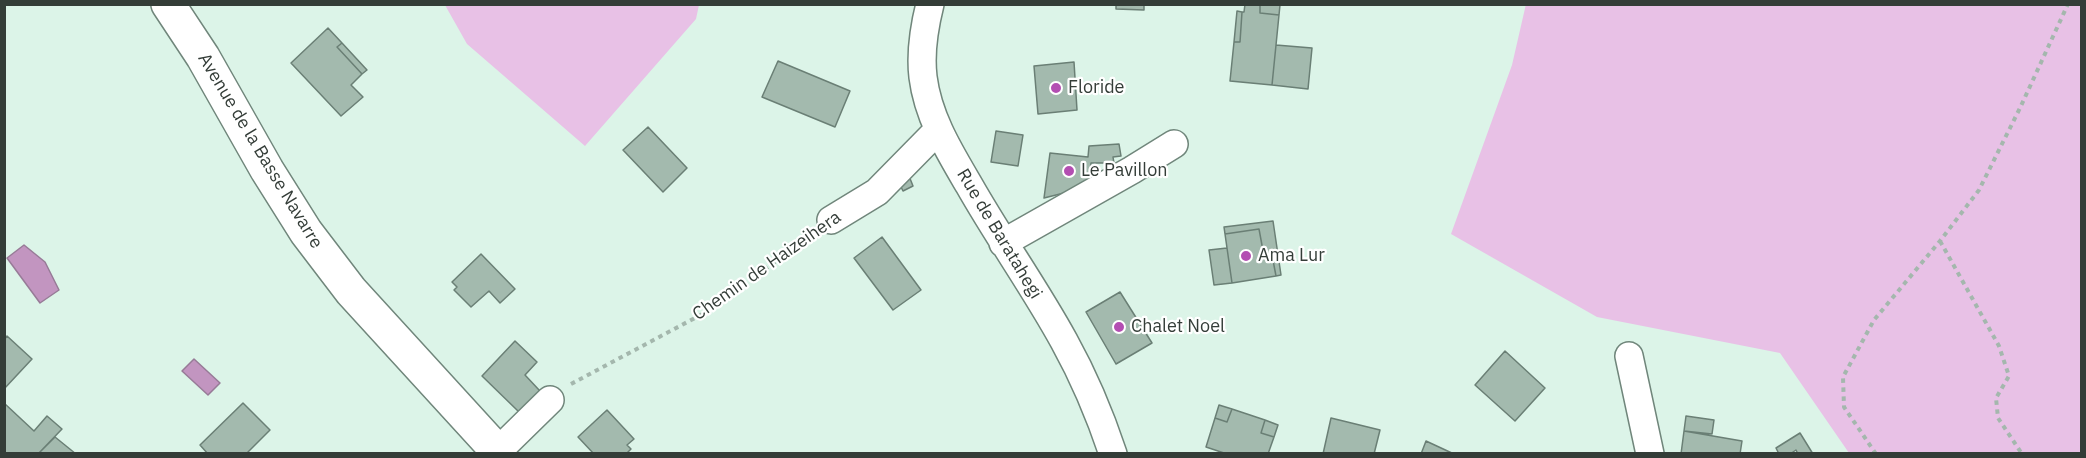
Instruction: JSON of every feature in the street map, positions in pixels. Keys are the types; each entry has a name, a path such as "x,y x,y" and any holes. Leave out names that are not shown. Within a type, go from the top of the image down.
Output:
{"street":[{"name":"Avenue de la Basse Navarre","path":"168,4 203,57 267,170 306,232 351,291 499,452"},
{"name":"Rue de Baratahegi","path":"930,4 925,22 923,69 929,103 938,130 1064,340 1087,386 1113,453"},
{"name":"Chemin de Haizeihera","path":"831,220 878,192 938,130"},
{"path":"1004,243 1174,144"},
{"path":"1629,356 1650,453"},
{"path":"499,452 550,400"}],"path":[{"path":"1876,453 1844,407 1843,377 1874,320 1979,190 2068,4"},
{"name":"Chemin de Haizeihera","path":"550,400 575,382 708,311 831,220"},
{"path":"1940,241 1999,346 2009,376 1995,398 1998,418 2022,453"}],"shaded area":[{"path":"1526,4 2081,5 2081,453 1849,453 1780,353 1597,317 1451,234 1512,65"},
{"path":"445,5 699,5 696,19 585,146 467,44"},
{"path":"24,245 45,262 59,290 40,303 7,258"},
{"path":"194,359 220,383 208,395 182,371"}],"building":[{"path":"1116,4 1144,4 1144,10 1116,9"},
{"path":"1245,4 1260,4 1260,13 1279,15 1272,85 1230,81 1234,42 1240,42 1242,12 1244,12"},
{"path":"1260,4 1280,5 1279,15 1260,13"},
{"path":"1237,11 1242,12 1240,42 1234,42"},
{"path":"328,28 342,43 337,47 362,74 351,85 363,97 341,116 291,63"},
{"path":"342,43 367,70 362,74 337,47"},
{"path":"1276,45 1312,48 1308,89 1272,85"},
{"path":"778,61 850,91 835,127 762,97"},
{"name":"Floride","path":"1074,62 1077,110 1038,114 1034,66"},
{"path":"648,127 687,168 663,192 623,150"},
{"path":"996,131 1023,135 1018,166 991,162"},
{"name":"Le Pavillon","path":"1119,144 1121,156 1113,157 1114,163 1091,163 1090,180 1072,191 1044,198 1050,153 1088,157 1089,146"},
{"path":"909,176 913,186 903,191 898,181"},
{"path":"1273,221 1281,275 1276,276 1272,255 1264,256 1259,229 1225,234 1224,227"},
{"name":"Ama Lur","path":"1259,229 1264,256 1272,255 1276,276 1232,283 1225,234"},
{"path":"882,237 921,290 893,310 854,258"},
{"path":"1227,248 1232,283 1214,285 1209,250"},
{"path":"481,254 515,289 500,303 489,291 471,307 454,290 457,287 452,282"},
{"name":"Chalet Noel","path":"1120,292 1152,343 1116,364 1086,312"},
{"path":"7,336 32,359 4,389 4,340"},
{"path":"515,341 537,362 525,375 540,391 519,412 482,376"},
{"path":"1505,351 1545,388 1515,421 1475,385"},
{"path":"4,403 34,431 47,416 62,429 38,454 4,454"},
{"path":"243,403 270,430 246,454 208,454 200,445"},
{"path":"1219,405 1232,409 1227,422 1215,418"},
{"path":"1232,409 1265,420 1261,433 1274,437 1268,454 1227,454 1206,447 1215,418 1227,422"},
{"path":"607,410 634,439 627,445 631,449 626,454 594,454 578,437"},
{"path":"1686,416 1714,420 1712,434 1684,431"},
{"path":"1331,418 1380,430 1374,454 1323,454"},
{"path":"1265,420 1278,425 1274,437 1261,433"},
{"path":"1684,431 1742,441 1740,454 1681,454"},
{"path":"1800,433 1813,454 1798,454 1796,450 1790,454 1779,454 1776,448"},
{"path":"55,437 76,454 38,454"},
{"path":"1426,441 1454,454 1421,454"}],"place":[{"name":"Floride","path":"1056,88"},
{"name":"Le Pavillon","path":"1069,171"},
{"name":"Ama Lur","path":"1246,256"},
{"name":"Chalet Noel","path":"1119,327"}]}
